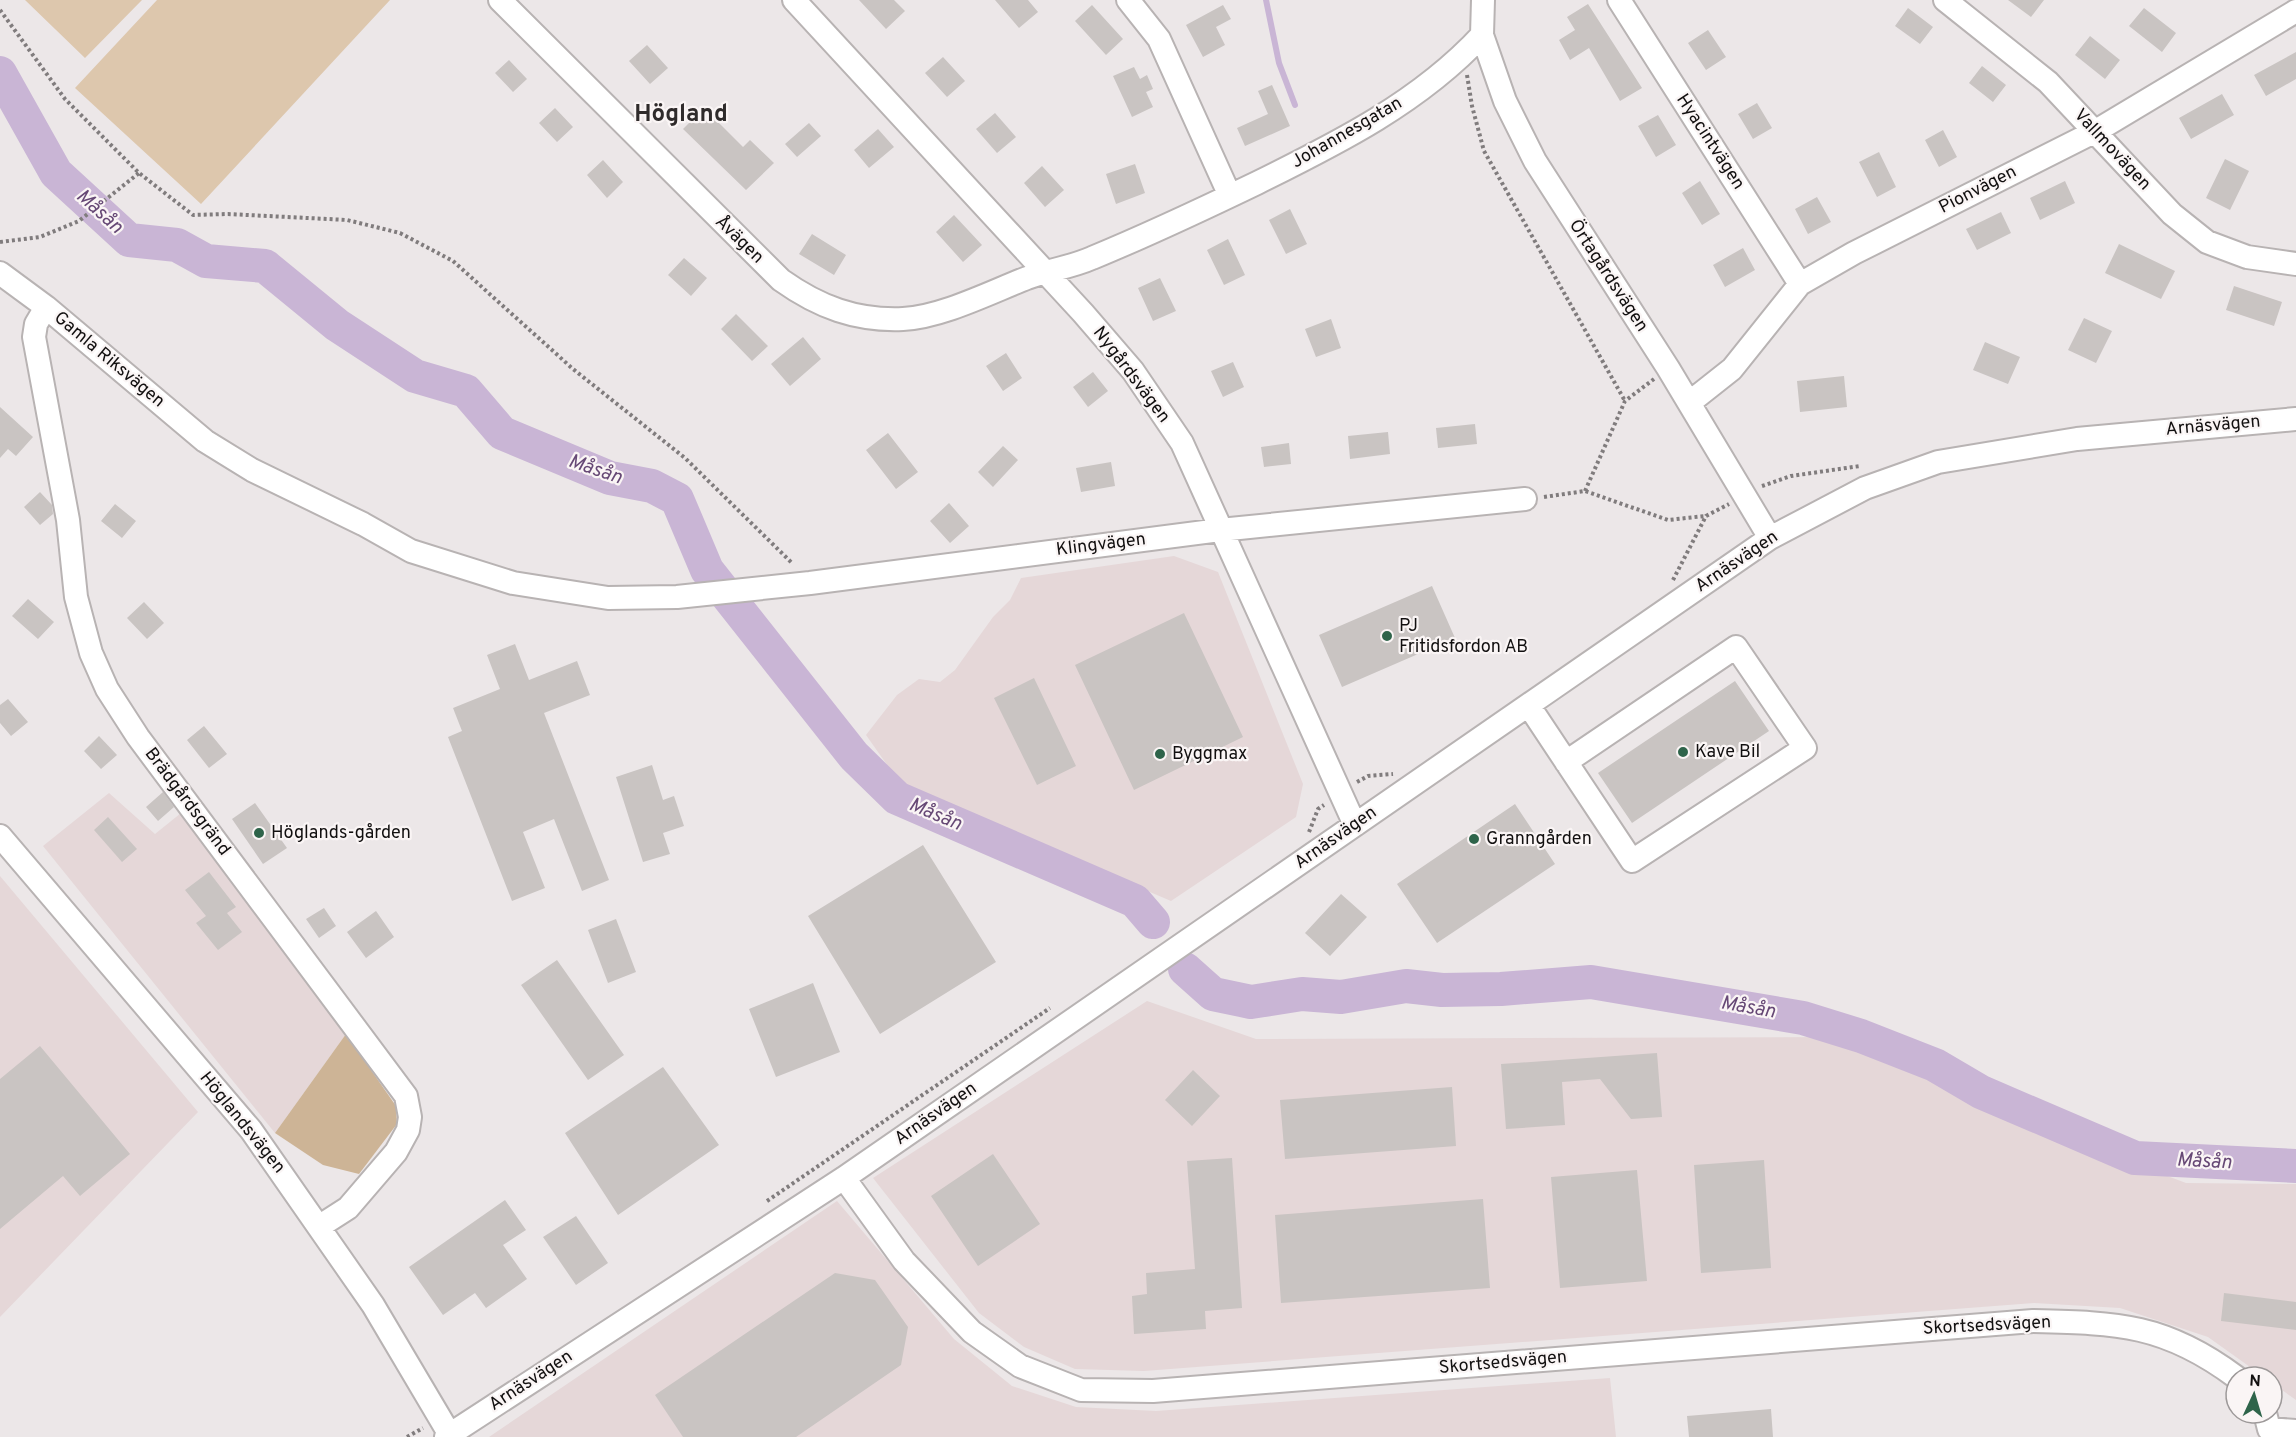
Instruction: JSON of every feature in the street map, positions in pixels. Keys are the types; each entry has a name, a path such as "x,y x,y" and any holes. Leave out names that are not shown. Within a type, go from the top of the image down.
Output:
{"street":[{"name":"Åvägen","path":"500,0 749,250 781,280 808,299 837,312 863,318 904,319 925,315 1044,272"},
{"name":"Nygårdsvägen","path":"794,0 1133,371 1182,443 1355,825"},
{"path":"1128,0 1159,39 1230,196"},
{"name":"Örtagårdsvägen","path":"1484,0 1482,34 1505,101 1535,161 1668,368 1770,538"},
{"name":"Hyacintvägen","path":"1619,0 1800,284"},
{"name":"Vallmovägen","path":"1945,0 2048,82 2172,214 2207,242 2247,257 2296,264"},
{"name":"Pionvägen","path":"1689,403 1732,369 1800,284 1854,253 2096,131 2296,11"},
{"name":"Johannesgatan","path":"1044,272 1090,259 1230,196 1329,147 1384,116 1464,54 1482,34"},
{"name":"Gamla Riksvägen","path":"0,273 45,307 205,441 252,470 363,524 411,551 513,583 608,598 677,597"},
{"name":"Brädgårdsgränd","path":"45,307 36,324 34,337 68,520 76,597 91,653 106,689 138,737 406,1096 410,1117 408,1130 396,1152 348,1208 320,1226"},
{"name":"Arnäsvägen","path":"448,1436 844,1178 1770,538 1865,488 1938,462 2077,439 2296,419"},
{"name":"Klingvägen","path":"677,597 810,583 1220,530 1525,499"},
{"path":"1529,706 1566,762 1632,861 1805,748 1736,647 1566,762"},
{"name":"Höglandsvägen","path":"0,836 251,1130 373,1305 448,1436"},
{"name":"Skortsedsvägen","path":"844,1178 904,1261 972,1332 1020,1366 1081,1390 1153,1391 2033,1321 2097,1323 2144,1329 2184,1344 2224,1369"},
{"path":"2279,1425 2296,1431"}],"path":[{"path":"0,10 65,99 139,173 193,215 228,214 347,220 400,233 453,261 573,369 685,458 780,548 810,583"},
{"path":"1464,54 1472,106 1484,151 1625,401"},
{"path":"0,242 39,237 79,221 139,173"},
{"path":"1585,491 1625,401 1668,368"},
{"path":"1525,499 1585,491 1668,520 1706,516"}],"shaded area":[{"path":"25,0 142,0 85,58"},
{"path":"157,0 390,0 201,204 75,88"},
{"path":"1174,556 1218,572 1303,784 1296,817 1171,901 902,786 866,735 897,695 919,679 940,682 955,670 993,617 1010,600 1021,578"},
{"path":"109,793 155,834 186,809 346,1034 275,1133 43,846"},
{"path":"0,876 198,1112 0,1317"},
{"path":"1147,1001 1256,1039 1842,1037 2010,1117 2186,1183 2296,1184 2296,1400 2284,1392 2284,1365 2247,1365 2208,1337 2120,1308 2034,1303 1144,1371 1075,1369 1024,1347 979,1313 873,1178"},
{"path":"346,1034 396,1106 397,1124 359,1174 323,1165 275,1133"},
{"path":"837,1201 954,1339 1012,1386 1076,1407 1156,1411 1610,1378 1616,1437 489,1437"}],"building":[{"path":"859,0 894,0 905,11 886,29"},
{"path":"995,0 1028,0 1038,12 1019,28"},
{"path":"2008,0 2044,0 2031,17"},
{"path":"1588,4 1642,88 1620,101 1589,48 1570,60 1559,40 1575,30 1567,17"},
{"path":"1092,5 1123,39 1106,55 1075,21"},
{"path":"1223,5 1231,19 1216,27 1225,45 1203,57 1186,25"},
{"path":"1908,8 1933,27 1920,44 1895,26"},
{"path":"2144,8 2176,33 2162,52 2129,26"},
{"path":"1708,30 1726,57 1706,70 1688,43"},
{"path":"2090,36 2120,60 2105,79 2075,55"},
{"path":"647,45 668,68 650,84 629,61"},
{"path":"2296,52 2296,79 2266,96 2254,75"},
{"path":"943,57 965,81 947,97 925,73"},
{"path":"509,60 527,79 513,92 495,73"},
{"path":"1982,66 2006,85 1993,102 1969,83"},
{"path":"1134,67 1140,79 1147,75 1153,89 1146,92 1153,107 1132,117 1113,76"},
{"path":"1272,85 1290,126 1245,146 1237,128 1268,114 1258,91"},
{"path":"2222,94 2234,115 2191,139 2179,118"},
{"path":"1757,103 1772,128 1753,139 1738,114"},
{"path":"555,108 573,127 557,142 539,123"},
{"path":"704,108 743,147 750,140 774,163 746,190 683,129"},
{"path":"995,113 1016,137 997,153 976,129"},
{"path":"1658,115 1676,145 1656,157 1638,126"},
{"path":"809,123 821,136 797,157 785,144"},
{"path":"878,129 894,147 869,168 854,150"},
{"path":"1943,130 1957,157 1939,167 1925,140"},
{"path":"1879,152 1896,187 1877,197 1859,162"},
{"path":"2225,159 2249,171 2230,210 2206,198"},
{"path":"603,160 623,182 607,198 587,175"},
{"path":"1135,164 1145,193 1116,204 1106,174"},
{"path":"1042,166 1064,190 1045,207 1024,183"},
{"path":"1700,181 1720,214 1702,225 1682,193"},
{"path":"2065,181 2075,203 2040,220 2030,198"},
{"path":"1817,197 1831,222 1808,234 1795,209"},
{"path":"1290,209 1307,244 1286,254 1269,220"},
{"path":"2001,212 2011,233 1977,250 1966,229"},
{"path":"954,215 982,245 963,262 936,232"},
{"path":"812,234 846,255 834,275 799,254"},
{"path":"1228,239 1245,275 1224,285 1207,250"},
{"path":"2119,244 2175,271 2161,299 2105,273"},
{"path":"1743,248 1755,270 1725,287 1713,265"},
{"path":"684,258 707,278 691,296 668,275"},
{"path":"1160,278 1176,311 1153,321 1138,288"},
{"path":"2234,286 2282,302 2274,326 2226,310"},
{"path":"736,314 768,346 752,361 721,329"},
{"path":"2084,318 2112,331 2096,363 2068,350"},
{"path":"1331,319 1341,348 1316,357 1305,329"},
{"path":"803,337 821,359 790,386 771,364"},
{"path":"1985,342 2020,357 2008,384 1973,370"},
{"path":"1006,353 1022,378 1003,391 986,366"},
{"path":"1233,362 1244,387 1223,397 1211,371"},
{"path":"1093,372 1108,391 1088,407 1073,387"},
{"path":"1844,376 1847,407 1800,412 1797,381"},
{"path":"0,407 33,437 16,456 8,449 0,458"},
{"path":"1475,424 1477,444 1438,448 1436,428"},
{"path":"1388,432 1390,454 1350,459 1348,436"},
{"path":"888,433 918,472 896,489 866,450"},
{"path":"1289,443 1291,464 1264,467 1261,447"},
{"path":"1003,446 1018,460 993,487 978,472"},
{"path":"1111,462 1115,486 1081,492 1076,468"},
{"path":"40,492 52,505 53,514 40,525 24,507"},
{"path":"949,503 969,526 950,543 930,521"},
{"path":"115,504 136,521 122,538 101,521"},
{"name":"PJ Fritidsfordon AB","path":"1432,586 1455,638 1342,687 1319,635"},
{"path":"28,599 54,622 38,639 12,616"},
{"path":"144,602 164,623 147,639 127,618"},
{"path":"1184,613 1243,737 1134,790 1075,665"},
{"path":"515,644 529,680 577,661 590,695 544,713 609,880 582,891 554,819 523,832 545,888 512,901 448,737 462,731 453,708 500,689 487,655"},
{"path":"1034,678 1076,766 1037,785 994,698"},
{"name":"Kave Bil","path":"1735,681 1769,731 1632,823 1598,773"},
{"path":"8,699 28,722 11,736 0,723 0,705"},
{"path":"204,726 227,754 209,768 187,740"},
{"path":"99,736 117,755 101,769 84,751"},
{"path":"652,765 663,800 674,796 684,826 663,833 670,854 643,862 616,777"},
{"path":"163,792 174,807 158,821 146,807"},
{"name":"Höglands-gården","path":"255,803 287,848 263,864 232,819"},
{"path":"1515,804 1555,864 1437,943 1397,884"},
{"path":"108,817 137,849 122,862 94,830"},
{"path":"923,845 996,962 880,1034 808,916"},
{"path":"209,872 236,907 227,913 242,932 218,950 196,923 206,916 185,890"},
{"path":"1341,894 1367,917 1330,956 1305,933"},
{"path":"324,908 336,926 319,938 306,919"},
{"path":"376,911 394,937 366,958 347,932"},
{"path":"616,919 636,972 608,983 588,930"},
{"path":"557,960 624,1055 588,1080 521,985"},
{"path":"813,983 840,1052 776,1077 749,1009"},
{"path":"40,1046 130,1154 80,1196 63,1176 0,1229 0,1079"},
{"path":"1657,1053 1662,1117 1631,1119 1600,1079 1562,1082 1565,1125 1506,1129 1501,1064"},
{"path":"663,1067 719,1145 618,1215 565,1133"},
{"path":"1193,1070 1220,1096 1192,1126 1165,1100"},
{"path":"1452,1087 1456,1146 1285,1159 1280,1100"},
{"path":"993,1154 1040,1224 978,1266 931,1196"},
{"path":"1232,1158 1242,1308 1205,1311 1206,1329 1134,1334 1132,1296 1147,1294 1146,1273 1195,1269 1187,1161"},
{"path":"1764,1160 1771,1268 1701,1273 1694,1165"},
{"path":"1637,1170 1647,1281 1560,1288 1551,1177"},
{"path":"1483,1199 1490,1288 1281,1303 1275,1215"},
{"path":"505,1200 526,1230 503,1245 527,1279 486,1308 475,1293 443,1315 409,1267"},
{"path":"576,1216 608,1263 576,1285 543,1237"},
{"path":"835,1273 875,1280 908,1327 901,1365 796,1437 683,1437 655,1395"},
{"path":"2224,1293 2296,1302 2296,1330 2221,1321"},
{"path":"1771,1409 1773,1437 1689,1437 1687,1416"}],"waterway":[{"path":"1266,0 1279,63 1295,105"},
{"name":"Måsån","path":"0,73 56,173 129,240 177,245 206,261 265,266 337,325 415,376 466,391 502,433 610,478 652,486 677,499 707,570 854,756 897,798 1135,901 1153,922"},
{"name":"Måsån","path":"1185,969 1213,994 1251,1002 1302,994 1341,997 1406,986 1442,990 1501,989 1591,982 1803,1018 1861,1036 1935,1065 1981,1092 2135,1158 2296,1166"}],"place":[{"name":"PJ Fritidsfordon AB","path":"1387,636"},
{"name":"Kave Bil","path":"1683,752"},
{"name":"Byggmax","path":"1160,754"},
{"name":"Höglands-gården","path":"259,833"},
{"name":"Granngården","path":"1474,839"}],"district":[{"name":"Högland","path":"681,115"}]}
